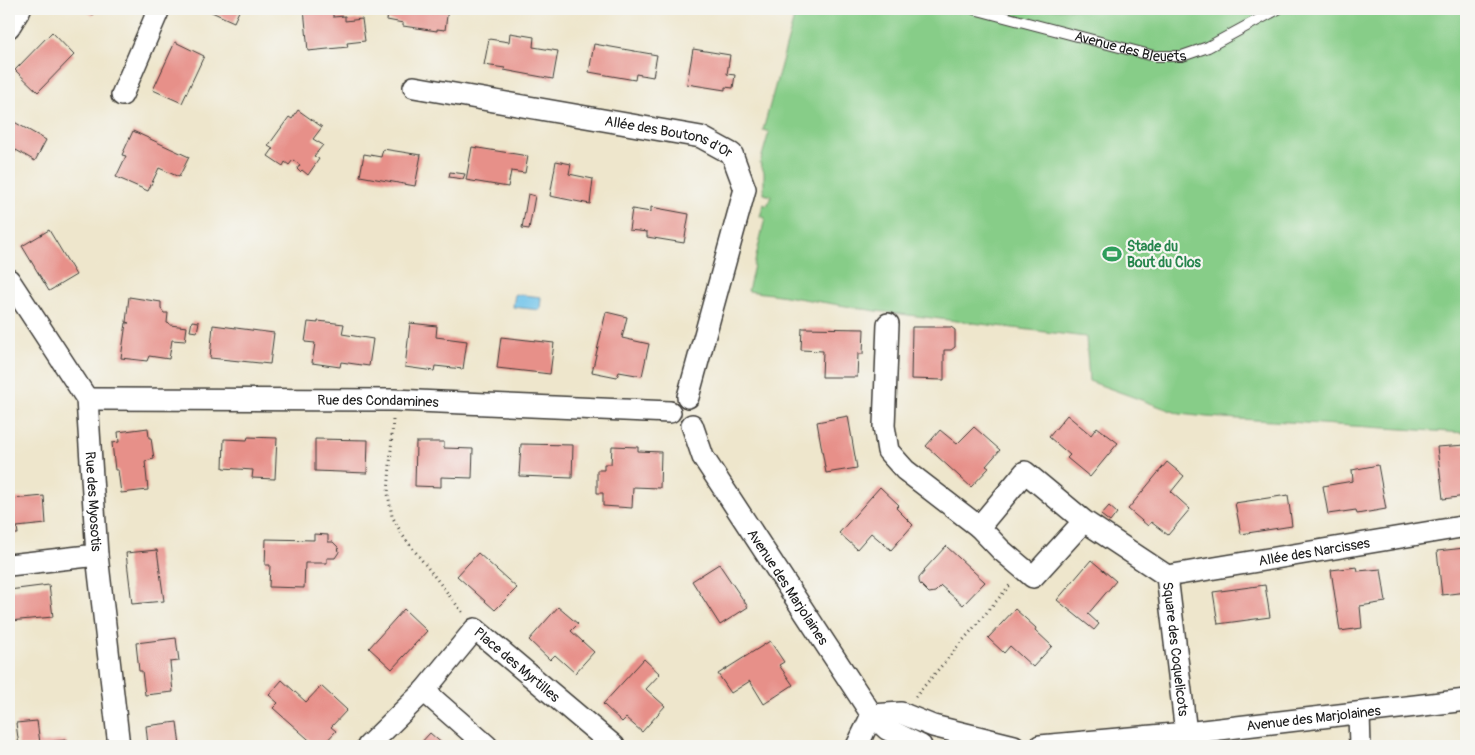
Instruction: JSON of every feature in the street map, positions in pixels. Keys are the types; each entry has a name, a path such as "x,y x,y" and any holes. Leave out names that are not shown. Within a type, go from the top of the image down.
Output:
{"street":[{"path":"9,27 20,9"},
{"path":"122,95 159,9"},
{"name":"Allée des Boutons d'Or","path":"414,87 701,137 732,154 746,190 688,397"},
{"name":"Rue des Myosotis","path":"9,280 86,399 97,555 119,746"},
{"path":"888,324 884,426 888,452 905,470 979,528 1033,578 1084,521"},
{"path":"688,397 696,401 700,410 699,419 687,427 678,425 671,417 670,412 672,404 676,400 688,397"},
{"name":"Rue des Condamines","path":"86,399 394,400 670,412"},
{"name":"Avenue des Marjolaines","path":"692,425 703,457 872,716"},
{"name":"Square des Coquelicots","path":"979,528 1025,472 1084,521 1167,576 1186,733"},
{"name":"Allée des Narcisses","path":"1167,576 1462,527"},
{"path":"9,565 97,555"},
{"name":"Place des Myrtilles","path":"368,746 424,691 475,629 614,746"},
{"path":"424,691 486,746"},
{"name":"Avenue des Marjolaines","path":"1040,746 1186,733 1466,700"},
{"path":"872,716 901,713 933,726 1014,746"},
{"path":"1359,713 1360,746"},
{"path":"858,746 872,716"},
{"path":"872,716 887,729 921,746"},
{"path":"933,726 941,746"}],"lane":[{"name":"Avenue des Bleuets","path":"974,9 1154,56 1182,56 1208,47 1278,9"}],"path":[{"path":"394,400 388,494 392,516 403,536 475,629"},
{"path":"901,713 1023,569"}],"green space":[{"name":"Stade du Bout du Clos","path":"793,9 1466,9 1466,433 1180,414 1089,381 1086,337 876,311 748,291 765,218 760,216 764,204 767,206 771,196 764,194 764,172 760,163 769,132 763,130 795,14 792,13"}],"water":[{"path":"515,294 541,297 540,310 513,307"}],"building":[{"path":"81,9 97,9 93,15"},
{"path":"205,9 240,9 234,22"},
{"path":"304,9 333,9 333,17 345,16 345,21 362,19 365,41 347,43 348,47 308,51"},
{"path":"389,9 448,9 445,30 437,29 437,31 403,26 403,23 387,20"},
{"path":"52,32 74,55 38,92 15,70"},
{"path":"510,33 534,37 533,47 558,51 553,79 484,65 489,39 509,42"},
{"path":"175,42 204,56 182,103 153,90"},
{"path":"594,44 657,55 653,77 636,74 635,80 589,72"},
{"path":"693,49 730,55 727,74 735,75 733,88 725,87 725,90 687,84"},
{"path":"298,110 322,127 313,139 323,145 314,156 319,159 308,175 302,170 300,172 297,169 300,165 293,160 289,165 285,162 283,166 268,156 273,149 268,146 289,117 292,119"},
{"path":"9,119 46,140 35,161 16,150 9,164"},
{"path":"133,131 189,157 179,177 159,168 148,191 116,177 126,156 122,155"},
{"path":"472,147 528,156 525,173 511,171 508,187 466,180"},
{"path":"383,149 421,155 415,186 360,176 364,154 381,157"},
{"path":"556,161 571,164 569,174 593,179 590,204 550,196"},
{"path":"450,172 465,174 463,179 449,177"},
{"path":"528,194 535,196 529,229 522,228"},
{"path":"651,207 689,214 684,243 647,237 647,232 629,230 632,209 651,212"},
{"path":"49,230 76,275 49,291 22,246"},
{"path":"129,297 161,302 161,309 164,313 168,313 167,323 187,327 185,341 172,340 169,359 149,356 147,361 121,358 126,323 129,323 126,322"},
{"path":"606,312 627,317 622,338 649,344 642,376 619,372 617,377 592,372"},
{"path":"192,321 199,322 197,332 190,331"},
{"path":"318,321 344,324 342,334 373,339 369,366 341,362 340,367 312,363 315,343 305,342 308,322 318,323"},
{"path":"410,323 437,326 436,337 467,341 463,369 435,366 434,371 405,367"},
{"path":"213,325 274,333 270,364 210,358"},
{"path":"912,327 951,327 955,330 955,347 951,350 944,350 944,380 911,379"},
{"path":"802,328 864,329 863,354 858,354 857,377 822,377 823,351 801,350"},
{"path":"501,337 554,343 550,374 497,368"},
{"path":"1067,415 1091,435 1097,427 1118,443 1090,477 1067,458 1070,455 1049,437"},
{"path":"848,416 857,468 826,473 817,422"},
{"path":"974,427 1000,450 986,466 989,468 971,487 926,446 940,430 957,444"},
{"path":"148,428 154,459 145,461 148,490 121,493 118,470 115,470 112,443 119,442 118,432"},
{"path":"248,437 277,438 275,479 252,478 253,470 223,468 224,439 247,440"},
{"path":"315,439 368,440 367,473 315,471"},
{"path":"416,442 444,442 444,448 473,449 472,478 441,477 441,487 415,486"},
{"path":"521,444 573,445 572,478 519,476"},
{"path":"1466,445 1466,496 1443,499 1437,447"},
{"path":"612,446 638,447 638,451 661,452 660,488 633,487 632,508 603,506 603,493 597,493 597,470 604,470 604,464 611,464"},
{"path":"1167,462 1184,476 1171,492 1190,509 1168,535 1151,522 1148,526 1128,509"},
{"path":"1378,465 1386,509 1357,514 1356,510 1328,514 1323,486 1353,481 1352,470"},
{"path":"880,487 899,505 896,508 913,525 891,550 871,533 857,549 839,533"},
{"path":"12,489 12,499 44,496 46,524 17,527 18,534 9,534 9,490"},
{"path":"1288,495 1292,526 1241,534 1235,503"},
{"path":"1109,506 1117,513 1110,522 1101,515"},
{"path":"314,534 328,535 328,542 333,542 338,547 339,552 335,558 327,558 327,563 305,563 304,588 269,587 270,565 265,565 266,539 314,540"},
{"path":"946,546 985,582 963,605 941,586 935,592 929,593 919,581 924,570"},
{"path":"1465,548 1466,592 1442,595 1437,551"},
{"path":"157,550 164,601 132,604 126,553"},
{"path":"478,553 517,588 495,610 457,576"},
{"path":"1091,560 1116,581 1088,614 1099,624 1094,630 1057,600"},
{"path":"719,564 748,607 720,625 692,581"},
{"path":"1357,567 1358,571 1381,569 1386,602 1360,606 1362,628 1340,631 1331,570"},
{"path":"49,585 53,617 9,621 9,590"},
{"path":"1265,585 1270,617 1218,624 1213,592"},
{"path":"558,607 578,624 571,631 594,652 575,673 555,655 550,660 529,640"},
{"path":"404,609 427,631 392,669 369,648"},
{"path":"1015,609 1052,646 1033,667 1010,646 1004,653 988,638"},
{"path":"176,638 179,661 170,662 173,692 145,695 142,671 139,671 136,643"},
{"path":"770,641 784,662 779,665 793,685 764,704 750,681 731,693 718,674"},
{"path":"644,659 660,674 646,689 665,706 642,732 626,718 622,722 603,704"},
{"path":"282,680 306,702 321,686 347,710 331,727 336,731 322,746 316,746 273,708 278,703 269,695"},
{"path":"37,721 40,743 66,740 67,746 19,746 16,723"},
{"path":"177,722 180,746 148,746 146,726"},
{"path":"430,733 445,746 418,746"}],"place":[{"name":"Stade du Bout du Clos","path":"1112,254"}]}
